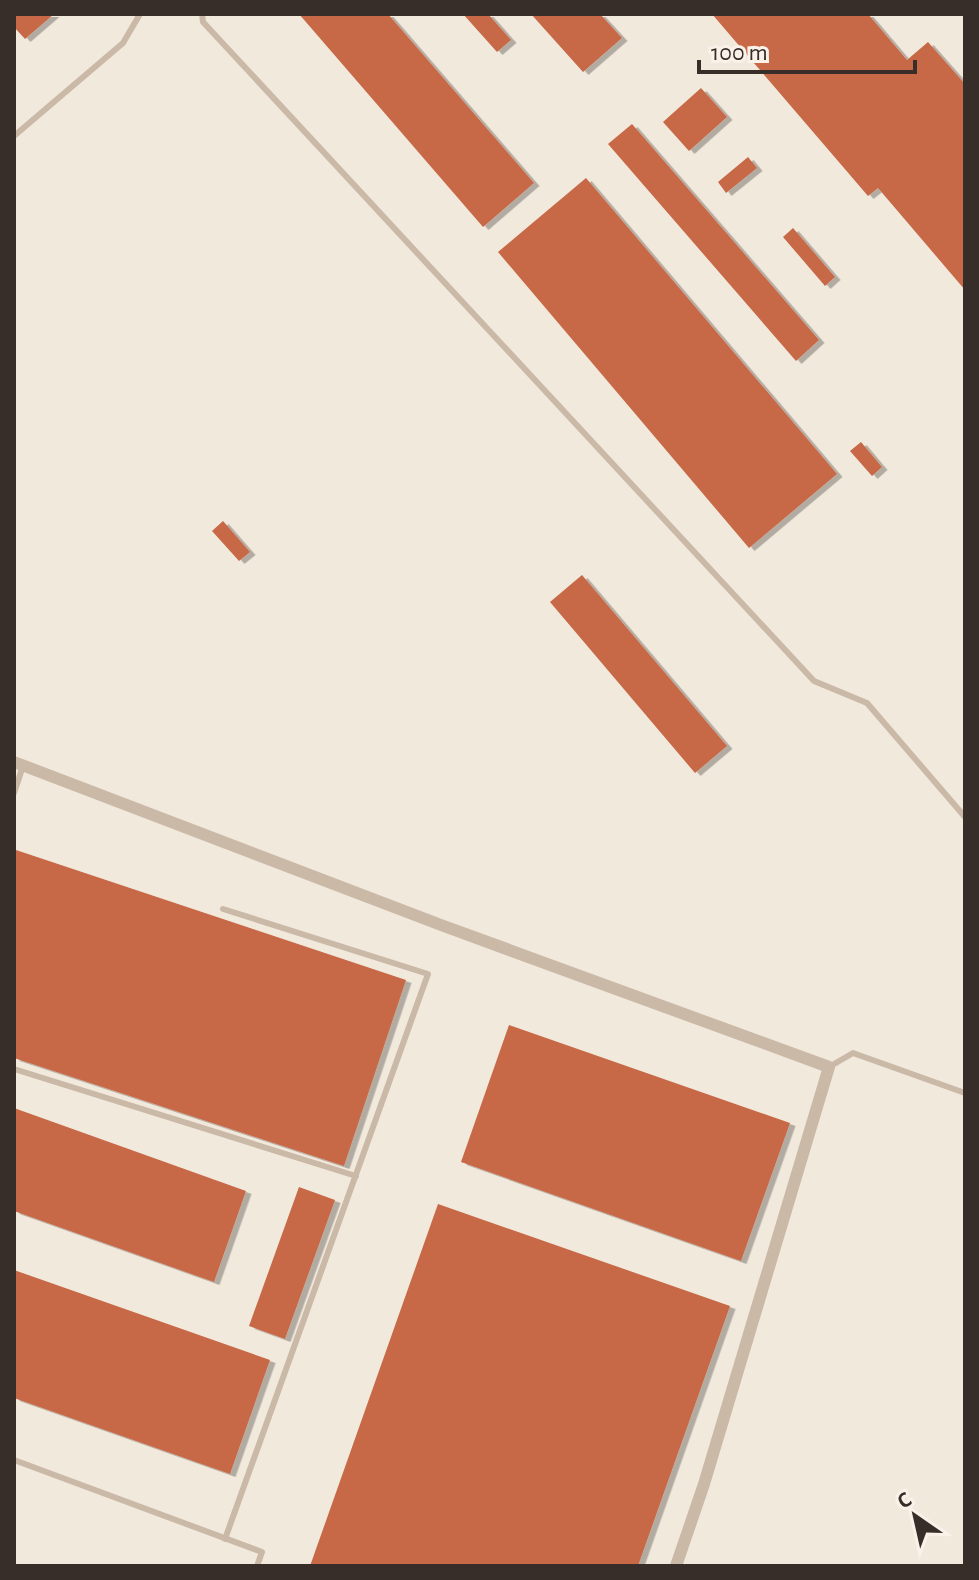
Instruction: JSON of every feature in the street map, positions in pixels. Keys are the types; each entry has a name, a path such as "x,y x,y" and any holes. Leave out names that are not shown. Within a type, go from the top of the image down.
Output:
{"street":[{"path":"19,764 829,1067 704,1484 676,1566"}],"lane":[{"path":"14,136 123,43 140,14"},
{"path":"202,14 203,22 213,34 814,681 867,703 965,817"},
{"path":"14,793 19,764"},
{"path":"223,909 428,974 225,1539"},
{"path":"829,1067 853,1053 965,1093"},
{"path":"14,1069 356,1176"},
{"path":"14,1460 262,1552 257,1566"}],"building":[{"path":"14,14 54,14 25,39 14,27"},
{"path":"299,14 388,14 534,183 483,227"},
{"path":"463,14 488,14 511,40 497,52"},
{"path":"531,14 600,14 622,38 583,72"},
{"path":"712,14 868,14 907,60 928,42 965,84 965,290 878,188 868,196"},
{"path":"701,88 727,117 689,151 663,122"},
{"path":"632,124 819,340 796,361 608,144"},
{"path":"748,157 757,168 726,193 718,182"},
{"path":"586,178 837,474 749,548 498,252"},
{"path":"793,228 835,277 825,286 783,237"},
{"path":"861,442 882,467 872,476 850,451"},
{"path":"223,521 250,552 239,561 212,531"},
{"path":"582,575 727,746 695,773 550,602"},
{"path":"16,850 406,980 344,1166 14,1058"},
{"path":"509,1025 790,1123 741,1261 461,1162"},
{"path":"14,1108 246,1191 214,1282 14,1211"},
{"path":"299,1187 335,1200 285,1339 249,1326"},
{"path":"438,1204 730,1306 638,1566 310,1566"},
{"path":"14,1270 270,1360 230,1474 14,1398"}]}
